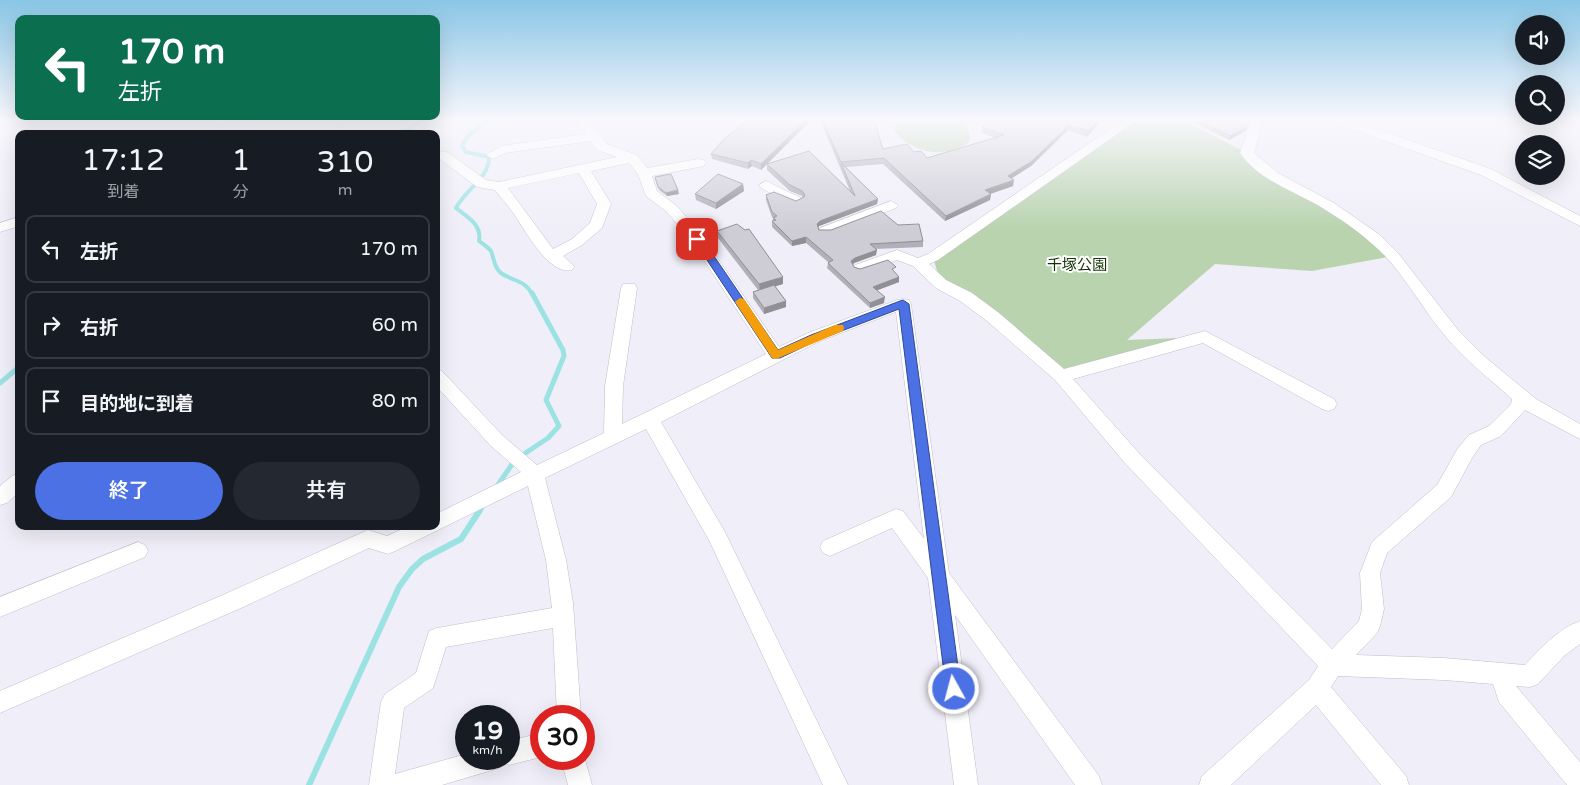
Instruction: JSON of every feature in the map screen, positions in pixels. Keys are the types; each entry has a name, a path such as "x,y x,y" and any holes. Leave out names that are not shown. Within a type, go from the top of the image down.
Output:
{"street":[{"path":"444,157 478,181 499,186 584,170 632,158"},
{"path":"628,157 632,158 644,173 651,193 672,208 697,239 776,355"},
{"path":"918,263 933,258 1078,157"},
{"path":"1250,157 1273,176 1329,206 1375,238 1392,256 1452,334 1478,361 1530,404 1580,432"},
{"path":"1443,157 1486,172 1580,222"},
{"path":"644,173 699,164"},
{"path":"552,256 577,242 597,225 604,204 584,170"},
{"path":"766,184 796,201"},
{"path":"499,186 518,208 547,252 566,267"},
{"path":"826,231 891,205"},
{"path":"860,268 897,255 918,263 941,284 966,297 993,317 1061,376 1131,457 1332,665 1444,669 1530,676 1556,648 1580,631"},
{"path":"612,436 614,386 629,288"},
{"path":"440,521 814,337 903,304 966,785"},
{"path":"1061,376 1205,337 1328,404"},
{"path":"440,379 496,440 535,474 556,560 563,616 568,705"},
{"path":"1211,785 1317,688 1332,665 1369,626 1373,608 1370,573 1379,548 1444,491 1465,453 1475,440 1495,431 1518,407 1522,397"},
{"path":"650,419 718,538 836,785"},
{"path":"0,497 15,485"},
{"path":"830,547 896,517 939,573 1090,785"},
{"path":"0,702 233,601 363,533 388,545 421,530"},
{"path":"0,608 138,551"},
{"path":"381,785 393,702 425,680 437,638 563,616"},
{"path":"1502,674 1507,694 1554,748 1580,782"},
{"path":"1317,688 1397,785"},
{"path":"399,785 455,769"},
{"path":"575,770 580,785"}],"green space":[{"name":"千塚公園","path":"1078,157 1253,157 1307,192 1393,256 1312,271 1215,264 1127,340 1205,337 1061,376 941,284 933,257"}],"building":[{"path":"722,157 769,157 761,164 751,160 748,163"},
{"path":"791,157 815,157 855,196 841,163 878,199 820,221 817,224 819,230 831,230 881,211 898,225 919,224 923,241 870,244 877,250 851,261 854,267 860,269 888,260 896,267 892,269 899,277 873,287 885,297 870,303 828,263 833,260 806,237 792,241 772,221 776,220 773,218 777,216 772,212 766,195 774,192 796,201 805,195 802,191 790,185 767,164"},
{"path":"839,157 1036,157 1008,176 1014,180 985,190 991,194 946,216 884,158 841,162"},
{"path":"671,174 678,190 666,193 658,187 655,177"},
{"path":"718,174 743,184 716,203 695,194"},
{"path":"737,224 745,230 749,229 783,277 759,284 717,231"},
{"path":"774,285 786,301 764,308 753,292"}],"waterway":[{"path":"487,157 489,157 488,164 485,171 456,208 476,225 479,241 491,251 499,271 505,276 522,283 532,294"},
{"path":"495,489 515,460 548,438 559,426 546,400 564,356 563,350 532,293"},
{"path":"0,383 15,370"},
{"path":"479,512 484,504"},
{"path":"309,785 399,587 412,569 423,559 461,539 480,510"}],"slow traffic":[{"path":"740,302 776,355 814,337 839,328"}],"route":[{"path":"697,239 776,355 814,337 903,304 954,689"}]}
